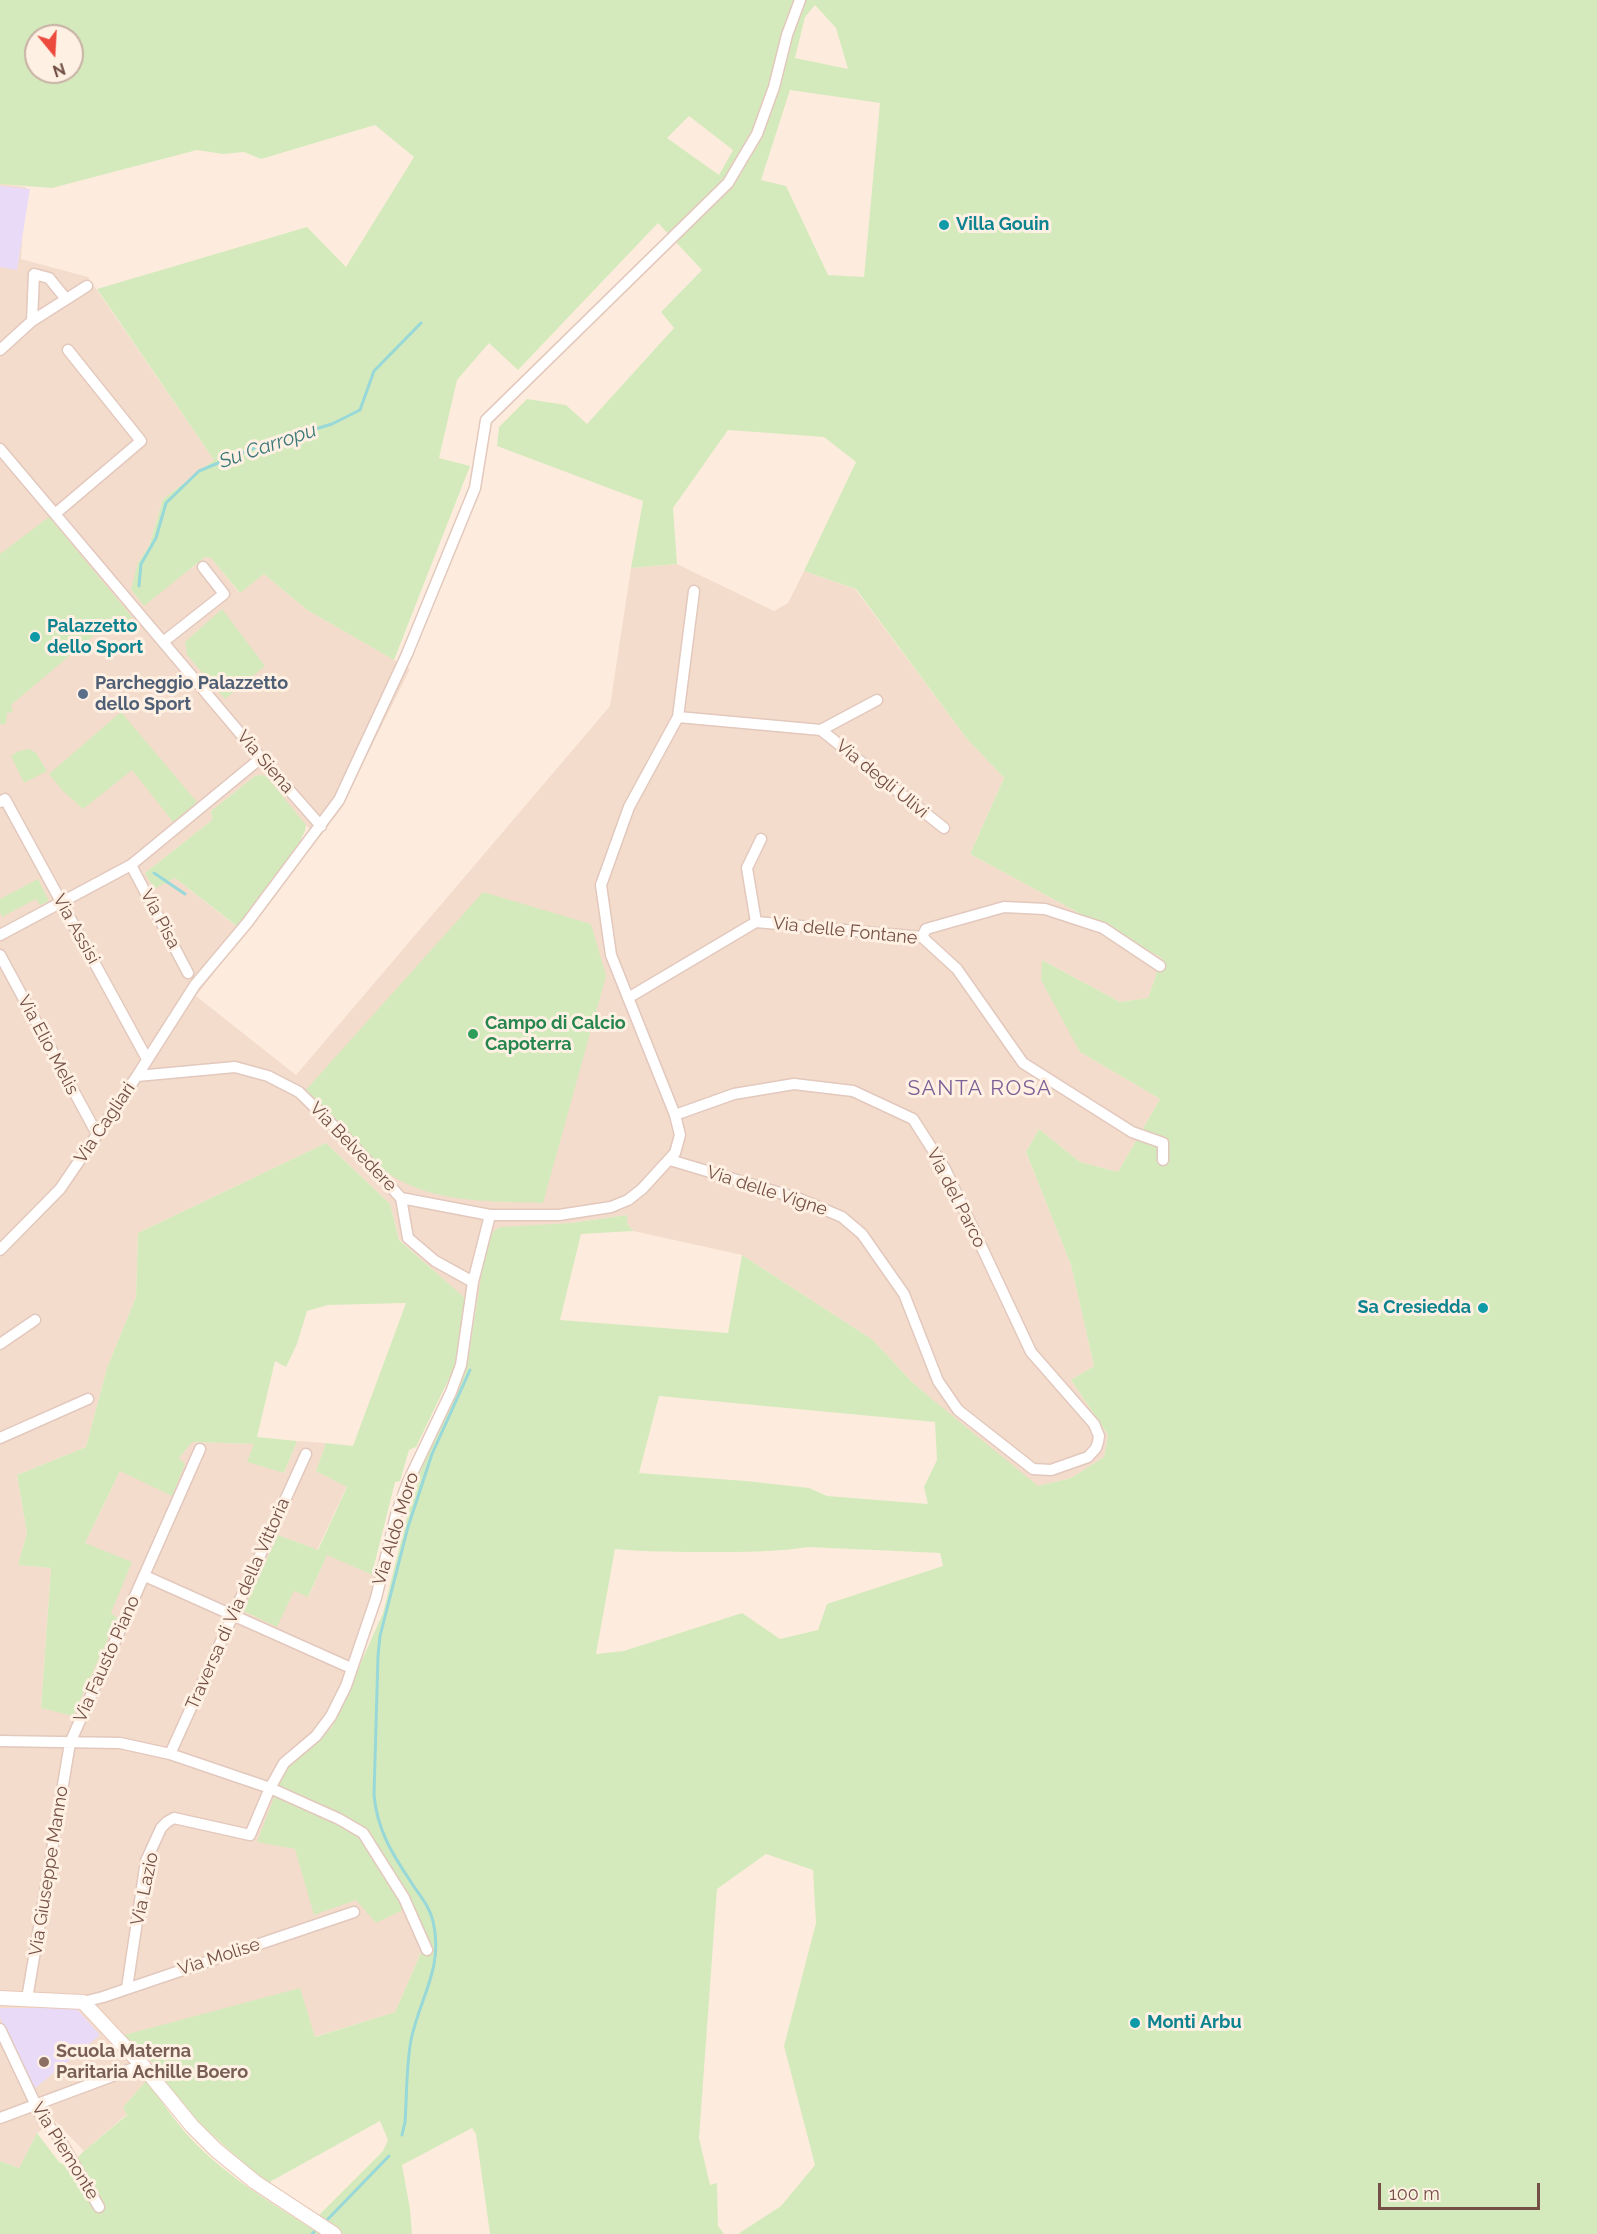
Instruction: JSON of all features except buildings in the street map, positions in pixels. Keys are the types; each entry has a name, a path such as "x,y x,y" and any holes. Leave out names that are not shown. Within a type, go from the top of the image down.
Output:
{"street":[{"name":"Via Cagliari","path":"0,1250 60,1189 137,1076 195,985 248,923 339,800 402,664 475,488 486,420 728,183 757,134 774,87 787,35 800,0"},
{"path":"32,321 34,274 49,278 66,299"},
{"path":"0,350 32,321 87,286"},
{"path":"55,514 141,441 68,350"},
{"name":"Via Siena","path":"0,449 321,826"},
{"path":"163,642 224,594 203,567"},
{"path":"678,717 694,591"},
{"name":"Via degli Ulivi","path":"821,730 877,700"},
{"name":"Via degli Ulivi","path":"678,717 821,730 944,828"},
{"name":"Via Belvedere","path":"137,1076 235,1067 268,1076 299,1092 347,1138 401,1198 490,1215 559,1215 612,1207 628,1200 670,1160 679,1144 680,1135 675,1115 611,955 601,885 629,807 678,717"},
{"path":"0,935 131,864 261,758"},
{"name":"Via Assisi","path":"3,800 147,1059"},
{"path":"756,922 747,868 760,839"},
{"name":"Via Pisa","path":"131,864 188,973"},
{"path":"922,937 926,929 1004,907 1045,909 1103,928 1160,966"},
{"name":"Via delle Fontane","path":"628,998 756,922 922,937 957,969 1023,1063 1132,1132 1163,1143 1163,1160"},
{"name":"Via Elio Melis","path":"0,955 96,1134"},
{"name":"Via del Parco","path":"675,1115 734,1094 794,1084 853,1091 913,1119 945,1169 1031,1352 1094,1424"},
{"name":"Via delle Vigne","path":"670,1160 800,1199 842,1217 862,1234 904,1294 938,1381 958,1410 1033,1469 1051,1470 1088,1457 1098,1442 1094,1424"},
{"path":"401,1198 408,1238 435,1261 473,1282"},
{"name":"Via Aldo Moro","path":"270,1788 284,1763 316,1736 331,1716 346,1686 376,1598 394,1525 408,1482 451,1392 461,1365 473,1282 490,1215"},
{"path":"0,1344 34,1320"},
{"path":"0,1438 88,1399"},
{"name":"Via Fausto Piano","path":"70,1743 200,1449"},
{"name":"Traversa di Via della Vittoria","path":"170,1754 306,1454"},
{"name":"Via Fausto Piano","path":"145,1576 351,1668"},
{"path":"0,1741 120,1743 170,1754 270,1788 339,1819 363,1833 404,1898 427,1950"},
{"name":"Via Giuseppe Manno","path":"27,1999 70,1743"},
{"name":"Via Lazio","path":"126,1988 147,1861 161,1828 174,1818 250,1835 270,1788"},
{"name":"Via Molise","path":"83,2002 104,1997 354,1912"},
{"path":"0,1998 83,2002 142,2065 192,2126 216,2150 255,2182 334,2234"},
{"name":"Via Piemonte","path":"0,2029 43,2120 58,2136 99,2207"},
{"path":"0,2118 142,2065"}],"shaded area":[{"path":"0,184 26,187 21,259 88,277 214,460 163,499 149,546 138,563 192,568 205,557 212,558 239,593 264,574 307,610 410,669 340,810 319,838 255,776 211,811 212,820 145,873 175,878 245,933 196,996 296,1075 610,706 631,568 677,564 774,611 788,603 804,571 855,589 967,739 1004,778 970,854 1162,958 1148,998 1120,1002 1042,960 1080,1052 1160,1099 1118,1172 1080,1162 1039,1129 1026,1152 1071,1265 1094,1366 1071,1380 1108,1435 1104,1457 1071,1478 1038,1486 981,1443 911,1381 873,1340 742,1255 633,1231 627,1223 627,1215 571,1223 486,1246 478,1303 462,1297 399,1239 390,1204 326,1143 138,1233 136,1297 107,1368 86,1447 17,1475 27,1533 18,1565 51,1568 41,1708 111,1613 85,1543 120,1471 179,1458 191,1442 255,1444 284,1473 297,1441 326,1443 316,1471 347,1486 317,1550 278,1535 294,1591 309,1596 327,1554 375,1576 356,1675 332,1727 284,1771 295,1849 357,1900 413,1904 430,1941 429,1947 423,1948 395,2012 314,2037 300,1989 125,2035 158,2068 123,2107 127,2114 84,2151 56,2122 37,2133 19,2168 0,2161"},
{"path":"0,186 30,189 17,270 0,267"},
{"name":"Scuola Materna Paritaria Achille Boero","path":"0,2008 76,2008 100,2035 34,2089 0,2018"}],"green space":[{"path":"0,0 1597,0 1597,2234 738,2234 781,2206 815,2165 784,2046 816,1923 813,1870 766,1854 717,1889 699,2138 710,2185 717,2183 718,2226 724,2234 490,2234 476,2134 472,2128 402,2165 412,2234 343,2234 318,2216 383,2151 388,2140 380,2121 266,2184 195,2119 169,2087 158,2068 124,2035 300,1988 315,2037 395,2012 423,1948 429,1947 430,1941 413,1905 376,1923 356,1900 314,1915 295,1849 257,1842 284,1771 332,1727 383,1613 416,1481 467,1365 486,1246 491,1235 500,1227 571,1223 627,1215 627,1223 633,1231 581,1234 560,1320 728,1333 742,1255 873,1340 911,1381 1038,1486 1071,1478 1104,1457 1108,1435 1071,1380 1094,1366 1071,1265 1026,1152 1039,1129 1080,1162 1118,1172 1160,1099 1080,1052 1041,980 1042,960 1120,1002 1148,998 1162,958 970,854 1004,778 967,739 856,589 804,571 856,462 824,437 728,430 673,508 677,564 631,568 643,501 497,446 499,427 527,399 566,405 587,424 674,328 661,312 702,270 658,223 518,370 489,343 457,380 439,458 470,466 394,660 307,610 264,574 240,593 211,558 205,557 144,606 131,589 138,563 149,546 163,499 214,460 97,289 307,227 346,267 414,157 375,125 261,159 244,152 223,154 197,150 52,188 0,184","holes":["815,5 836,28 848,69 795,58 805,17","790,90 880,103 864,277 828,275 786,186 761,180","689,116 733,150 719,175 667,138","659,1396 935,1422 937,1460 924,1487 928,1504 827,1496 809,1488 746,1481 639,1473","808,1547 940,1553 943,1566 827,1604 818,1630 780,1639 742,1613 624,1651 596,1654 615,1549 746,1552"]},
{"path":"49,517 132,617 129,625 118,615 11,705 13,712 7,713 6,723 3,725 0,724 0,554"},
{"path":"222,609 265,666 225,699 187,655 185,642"},
{"path":"121,712 197,802 173,822 132,770 83,809 63,791 49,774"},
{"path":"29,749 36,753 47,771 24,783 11,756"},
{"path":"255,776 266,776 306,825 302,842 238,927 175,878 154,889 145,873 212,820 211,811"},
{"path":"38,879 49,901 40,905 36,899 2,917 0,899"},
{"name":"Campo di Calcio Capoterra","path":"483,892 591,924 606,976 543,1203 455,1198 412,1186 393,1176 376,1163 325,1108 304,1092"},
{"path":"326,1143 390,1204 399,1240 466,1299 455,1366 416,1447 409,1450 400,1481 395,1482 374,1566 375,1576 327,1555 308,1597 294,1591 277,1627 243,1611 278,1535 318,1550 347,1487 316,1471 326,1443 353,1446 406,1303 328,1305 307,1311 297,1344 286,1367 275,1361 257,1437 297,1441 284,1473 247,1462 254,1444 192,1442 179,1458 185,1464 172,1496 120,1471 85,1543 132,1562 111,1613 117,1618 73,1716 41,1708 51,1568 18,1565 27,1533 17,1475 86,1447 107,1368 136,1297 138,1233"},
{"path":"147,2080 180,2126 215,2162 249,2188 320,2234 0,2234 0,2161 19,2168 37,2133 59,2162 68,2167 127,2115 123,2107"}],"waterway":[{"name":"Su Carropu","path":"139,586 141,564 156,538 166,503 199,471 257,447 332,424 360,410 374,371 421,323"},
{"path":"154,873 185,894"},
{"path":"402,2135 411,2040 430,1982 436,1938 429,1910 392,1851 378,1819 374,1795 378,1656 380,1636 408,1527 432,1454 470,1370"},
{"path":"328,2219 389,2156"}],"place":[{"name":"Villa Gouin","path":"944,225"},
{"name":"Palazzetto dello Sport","path":"35,637"},
{"name":"Parcheggio Palazzetto dello Sport","path":"83,694"},
{"name":"Campo di Calcio Capoterra","path":"473,1034"},
{"name":"Sa Cresiedda","path":"1483,1308"},
{"name":"Monti Arbu","path":"1135,2023"},
{"name":"Scuola Materna Paritaria Achille Boero","path":"44,2062"}],"district":[{"name":"SANTA ROSA","path":"980,1089"}]}
